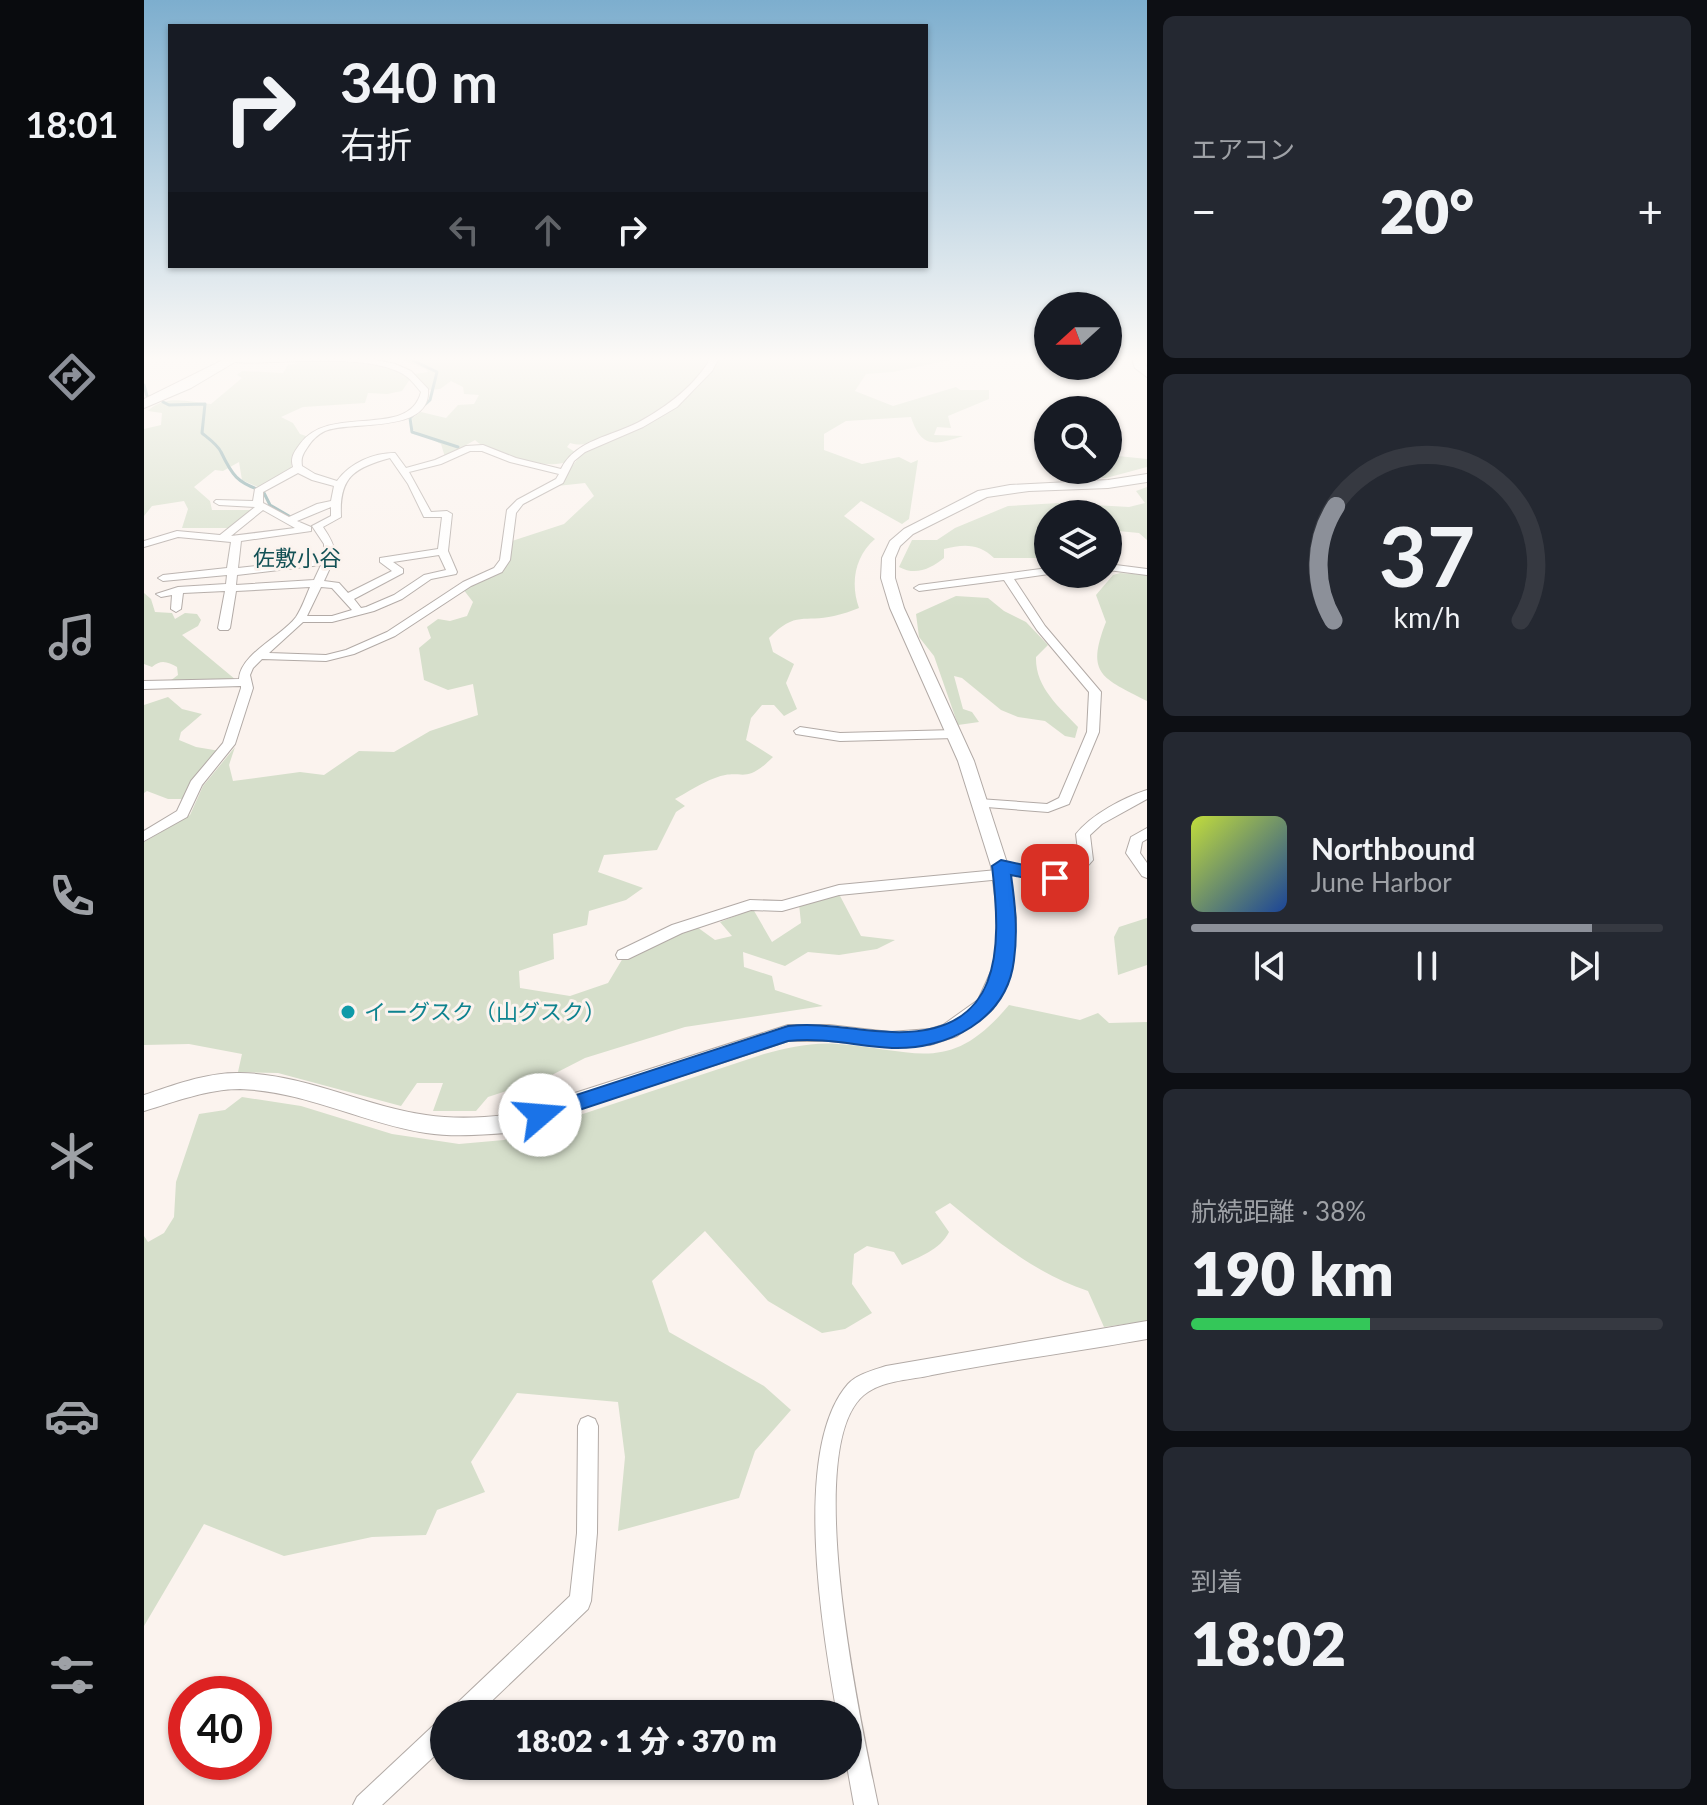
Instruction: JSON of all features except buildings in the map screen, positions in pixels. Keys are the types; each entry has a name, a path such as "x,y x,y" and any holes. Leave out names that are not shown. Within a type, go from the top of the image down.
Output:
{"street":[{"path":"297,469 299,453 307,440"},
{"path":"260,656 326,658 368,645 409,624 467,584 498,570 505,560 511,512 520,502 560,481 570,460 582,450 605,440"},
{"path":"404,471 438,462 469,448 483,448 513,460 564,472"},
{"path":"144,544 177,534 236,539 311,528 336,517 334,503 338,484 360,464 392,455 428,515 447,514 443,551 452,572 428,577 398,597 359,612 332,619 300,619"},
{"path":"297,469 316,479 338,484"},
{"path":"223,537 260,505 260,489 297,469"},
{"path":"144,1103 189,1089 238,1081 291,1087 425,1124 484,1126 540,1115 788,1033 810,1031 892,1040 919,1039 950,1031 978,1015 1000,981 1005,962 1007,916 1002,870 955,734 888,580 886,563 895,545 916,527 963,501 989,492 1103,485 1147,478"},
{"path":"144,837 182,814 196,784 229,744 247,688 244,675 248,666 300,619 329,561 329,544 311,528 260,505 219,502"},
{"path":"293,519 334,503"},
{"path":"238,526 275,513"},
{"path":"224,628 233,587 236,539"},
{"path":"348,598 399,571 384,560 443,551"},
{"path":"163,578 329,561"},
{"path":"1122,569 1147,572"},
{"path":"919,588 1034,573"},
{"path":"979,803 1048,808 1064,801 1093,732 1096,713 1092,686 1041,628 1007,576"},
{"path":"161,594 178,590 317,583 335,585 359,612"},
{"path":"176,609 178,590"},
{"path":"144,685 245,682"},
{"path":"800,731 840,737 955,734"},
{"path":"623,955 677,929 750,905 782,906 839,890 1002,870 1055,878 1074,873 1086,860 1083,834 1097,821 1147,794"},
{"path":"1147,832 1136,840 1133,853 1147,873"},
{"path":"845,1700 836,1656 826,1507 829,1443 839,1412 847,1399 857,1388 876,1378 969,1358 1147,1330"},
{"path":"477,1700 580,1601 587,1533 588,1426"},
{"path":"365,1805 430,1744"},
{"path":"861,1780 866,1805"}],"green space":[{"path":"144,440 304,440 291,463 292,469 258,487 242,480 239,462 223,471 215,470 194,487 210,501 212,510 253,510 232,528 182,528 188,509 184,501 152,506 144,516"},
{"path":"433,440 475,440 445,457 441,444"},
{"path":"475,440 597,440 581,445 570,443 567,447 575,452 566,462 557,464 519,459"},
{"path":"609,440 824,440 824,450 862,464 899,457 911,463 918,460 909,519 902,524 861,501 844,516 875,539 863,553 856,570 855,589 859,608 824,618 794,621 769,638 773,652 794,664 786,683 797,709 784,716 774,705 762,705 751,718 746,740 773,757 749,774 715,778 675,799 685,806 676,812 657,850 604,855 598,872 643,888 626,900 589,911 587,925 553,934 554,959 519,971 520,988 570,996 608,983 623,958 697,927 715,940 732,936 720,922 753,909 772,942 801,923 799,904 839,894 861,936 895,940 877,949 839,955 808,952 785,966 743,952 744,967 772,976 775,990 823,1006 685,1027 585,1058 546,1078 488,1097 476,1111 433,1111 443,1083 417,1083 401,1106 278,1073 238,1072 242,1054 189,1044 144,1045 144,842 190,815 203,786 235,747 229,765 233,781 300,772 324,775 359,751 394,752 430,731 478,715 473,684 448,690 424,680 419,648 431,638 427,627 438,619 450,621 467,616 473,602 463,589 501,571 512,541 564,524 594,496 585,483 557,486 583,452"},
{"path":"1122,456 1147,459 1147,467 1122,474"},
{"path":"1147,487 1147,540 1139,533 1122,531 1122,507 1145,503 1136,491"},
{"path":"1034,504 1034,558 994,558 977,547 964,546 944,549 944,558 923,570 911,571 899,567 912,540 937,540 955,528 1008,506"},
{"path":"1122,573 1147,575 1147,701 1102,673 1097,653 1106,622 1096,595 1102,588 1122,588"},
{"path":"144,593 151,599 155,612 172,613 175,619 185,613 197,614 201,620 198,626 182,635 236,680 170,681 178,675 177,667 164,662 152,667 144,664"},
{"path":"956,596 988,598 1004,611 1026,622 1048,645 1036,657 1039,678 1056,704 1078,727 1075,738 1065,736 1045,721 1018,717 1001,710 962,678 954,676 963,709 972,712 979,722 958,725 934,656 919,637 916,614"},
{"path":"168,697 182,709 202,714 181,732 179,740 220,751 186,799 168,799 147,791 144,793 144,705"},
{"path":"1147,918 1147,965 1118,975 1114,937 1119,927"},
{"path":"1009,1005 1080,1020 1098,1013 1109,1023 1147,1022 1147,1321 1104,1327 1088,1291 1032,1265 950,1203 935,1212 949,1232 940,1244 922,1256 902,1265 894,1252 867,1246 854,1254 852,1284 872,1313 845,1329 822,1333 768,1301 705,1231 652,1281 669,1332 764,1386 791,1410 755,1451 739,1498 618,1531 625,1457 618,1402 517,1393 471,1462 485,1492 437,1510 426,1535 372,1537 284,1556 204,1524 144,1626 144,1236 148,1242 164,1233 174,1217 176,1182 199,1114 225,1110 242,1097 301,1106 392,1134 459,1144 504,1140 764,1054 791,1048 827,1044 910,1053 949,1050 988,1028"}],"waterway":[{"path":"210,440 241,481 263,491 270,505 294,519"},
{"path":"437,440 458,447"}],"place":[{"name":"イーグスク（山グスク）","path":"348,1012"}],"district":[{"name":"佐敷小谷","path":"297,558"}],"route":[{"path":"540,1115 788,1033 810,1031 892,1040 919,1039 950,1031 978,1015 1000,981 1005,962 1007,916 1001,866 1055,878"}]}
